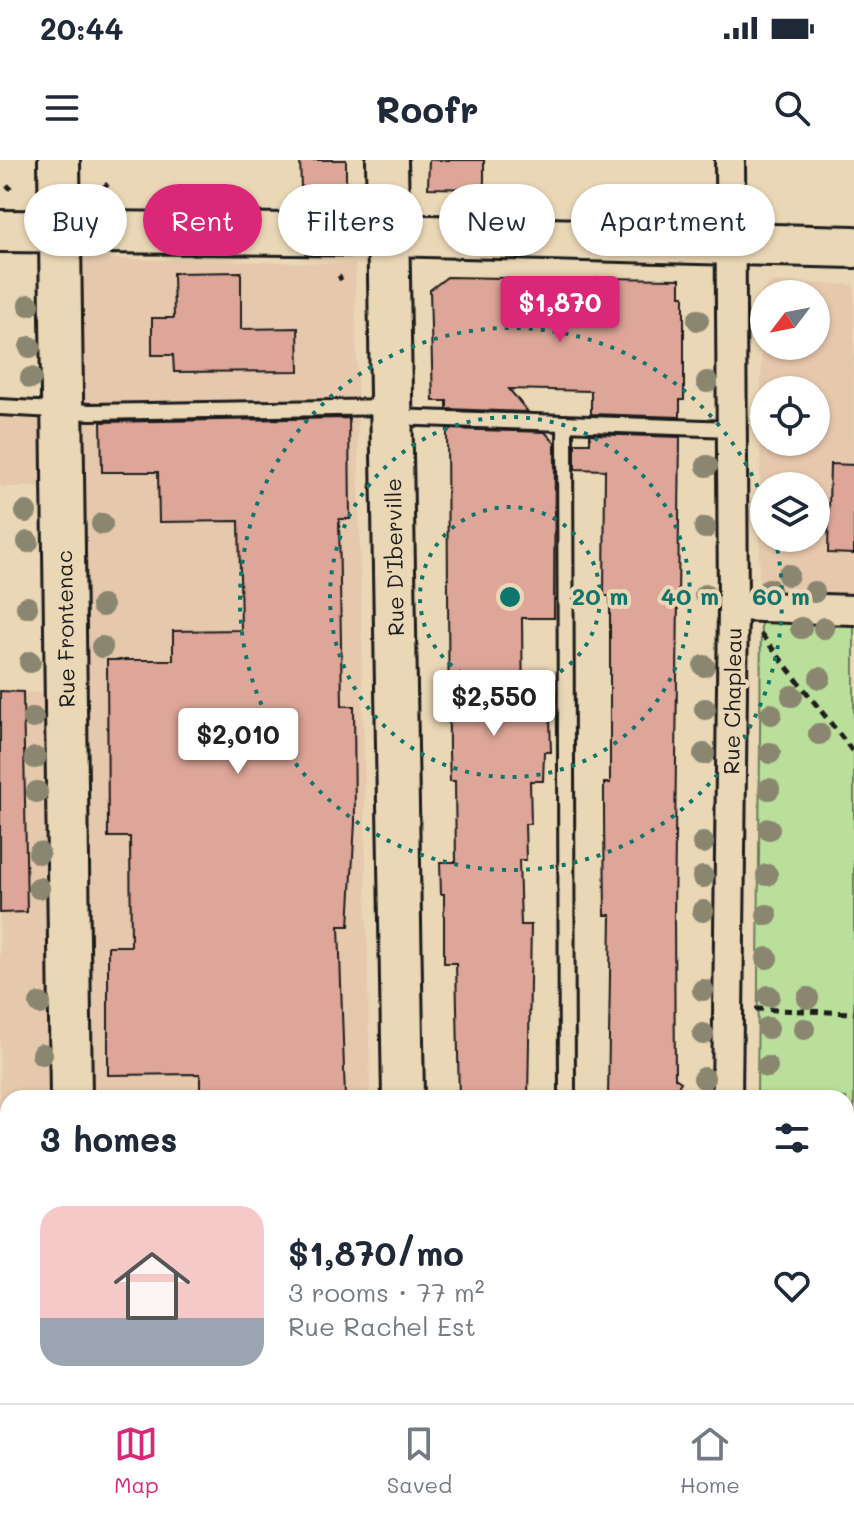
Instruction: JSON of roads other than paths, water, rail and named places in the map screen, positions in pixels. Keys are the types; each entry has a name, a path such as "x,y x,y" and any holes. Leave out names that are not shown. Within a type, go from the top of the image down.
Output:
{"main road":[{"name":"Rue Frontenac","path":"59,160 60,184"},
{"name":"Rue D'Iberville","path":"387,160 387,184"},
{"path":"0,231 24,231"},
{"path":"127,233 278,234"},
{"path":"423,236 571,240"},
{"path":"775,245 854,247"},
{"name":"Rue Frontenac","path":"61,256 71,1090"},
{"name":"Rue D'Iberville","path":"388,256 403,1090"}],"street":[{"name":"Rue Chapleau","path":"730,160 730,184"},
{"name":"Rue Chapleau","path":"727,1090 733,606 731,256"},
{"path":"733,606 854,610"}],"lane":[{"path":"0,407 63,412 391,412 732,429"},
{"path":"565,423 567,1090"}]}
